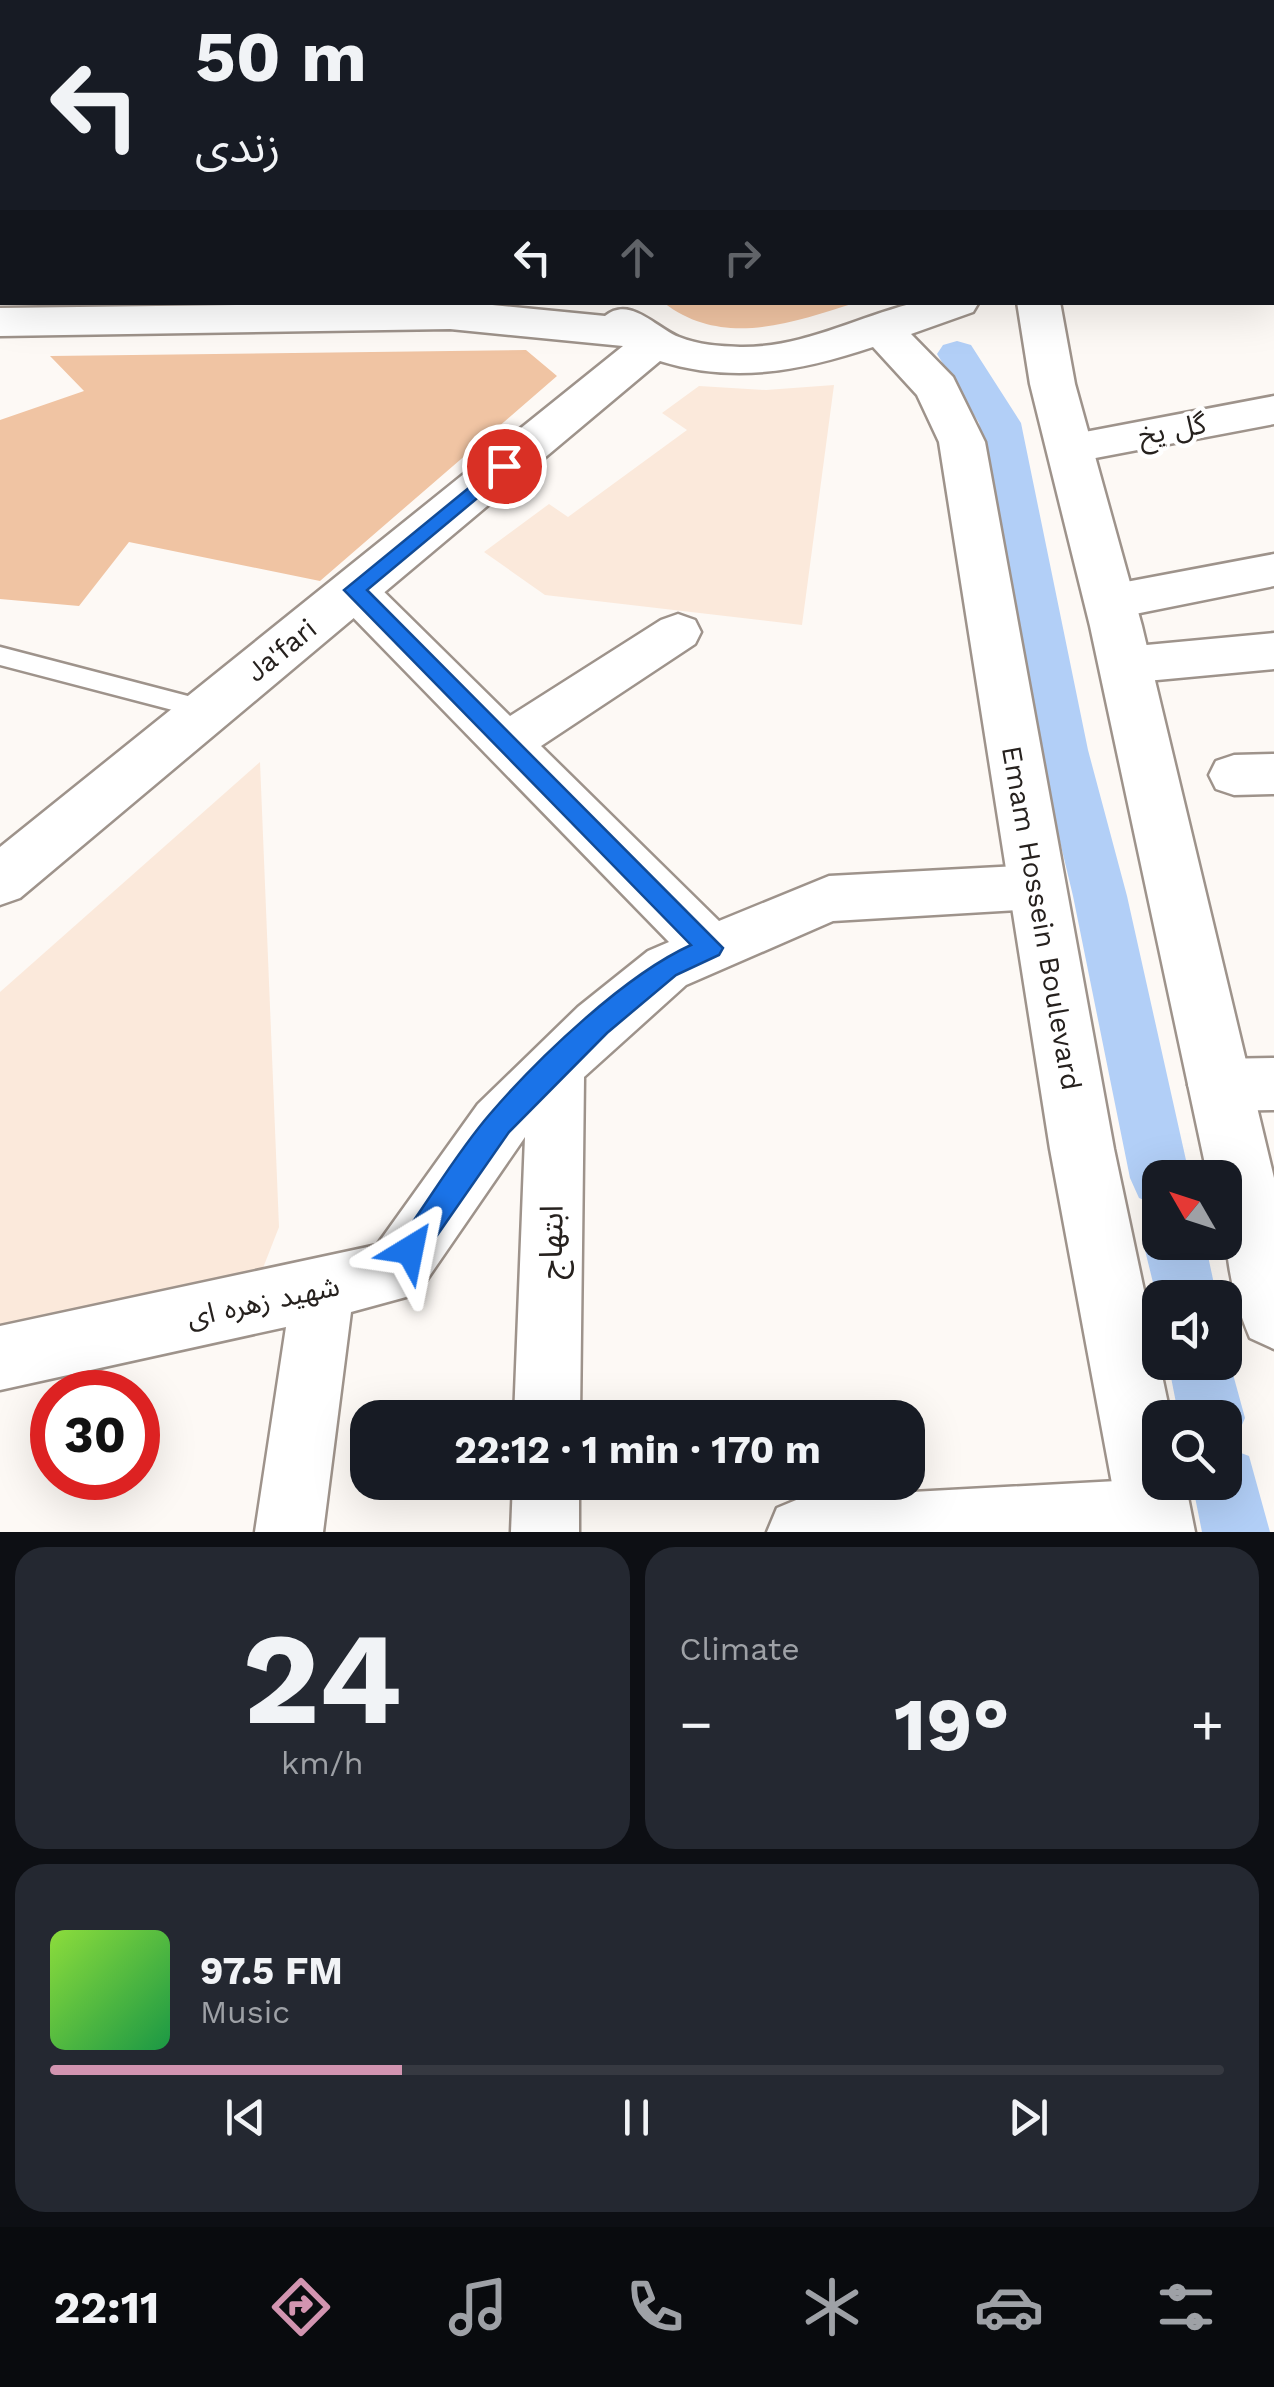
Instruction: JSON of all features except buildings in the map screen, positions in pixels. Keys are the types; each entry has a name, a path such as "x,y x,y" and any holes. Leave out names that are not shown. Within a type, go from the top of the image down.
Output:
{"main road":[{"path":"607,305 645,338"},
{"path":"0,322 450,316 645,338 679,353 730,362 782,359 949,305"},
{"path":"1038,305 1053,392 1110,602 1217,1085 1274,1314"},
{"name":"Emam Hossein Boulevard","path":"880,328 936,388 962,442 1082,1149 1156,1522"},
{"name":"Ja'fari","path":"0,881 354,590 645,338"}],"street":[{"name":"گل یخ","path":"1069,449 1274,410"},
{"path":"1110,602 1274,570"},
{"path":"354,590 710,948"},
{"path":"507,743 678,632"},
{"path":"1125,665 1274,650"},
{"name":"شهید زهره ای","path":"0,1358 395,1272 499,1123 598,1024 667,968 829,899 1036,887"},
{"name":"ابتهاج","path":"547,1400 556,1066"},
{"path":"1217,1085 1274,1084"},
{"path":"289,1532 322,1288"},
{"path":"544,1532 545,1500"},
{"path":"801,1532 1156,1522"}],"lane":[{"path":"0,656 207,710"}],"shaded area":[{"path":"667,305 848,305 758,327 710,325"},
{"path":"526,350 557,376 320,581 129,542 79,606 0,599 0,420 84,391 50,356"},
{"path":"834,385 802,625 545,595 484,552 549,504 568,517 687,430 662,413 699,386 766,390"},
{"path":"260,762 279,1227 263,1268 0,1326 0,992"}],"waterway":[{"path":"957,354 1000,423 1063,750 1100,896 1156,1160"},
{"path":"1178,1260 1182,1280"},
{"path":"1204,1380 1208,1400"},
{"path":"1229,1500 1236,1532"}],"route":[{"path":"410,1250 499,1123 598,1024 667,968 710,948 354,590 504,466"}]}
